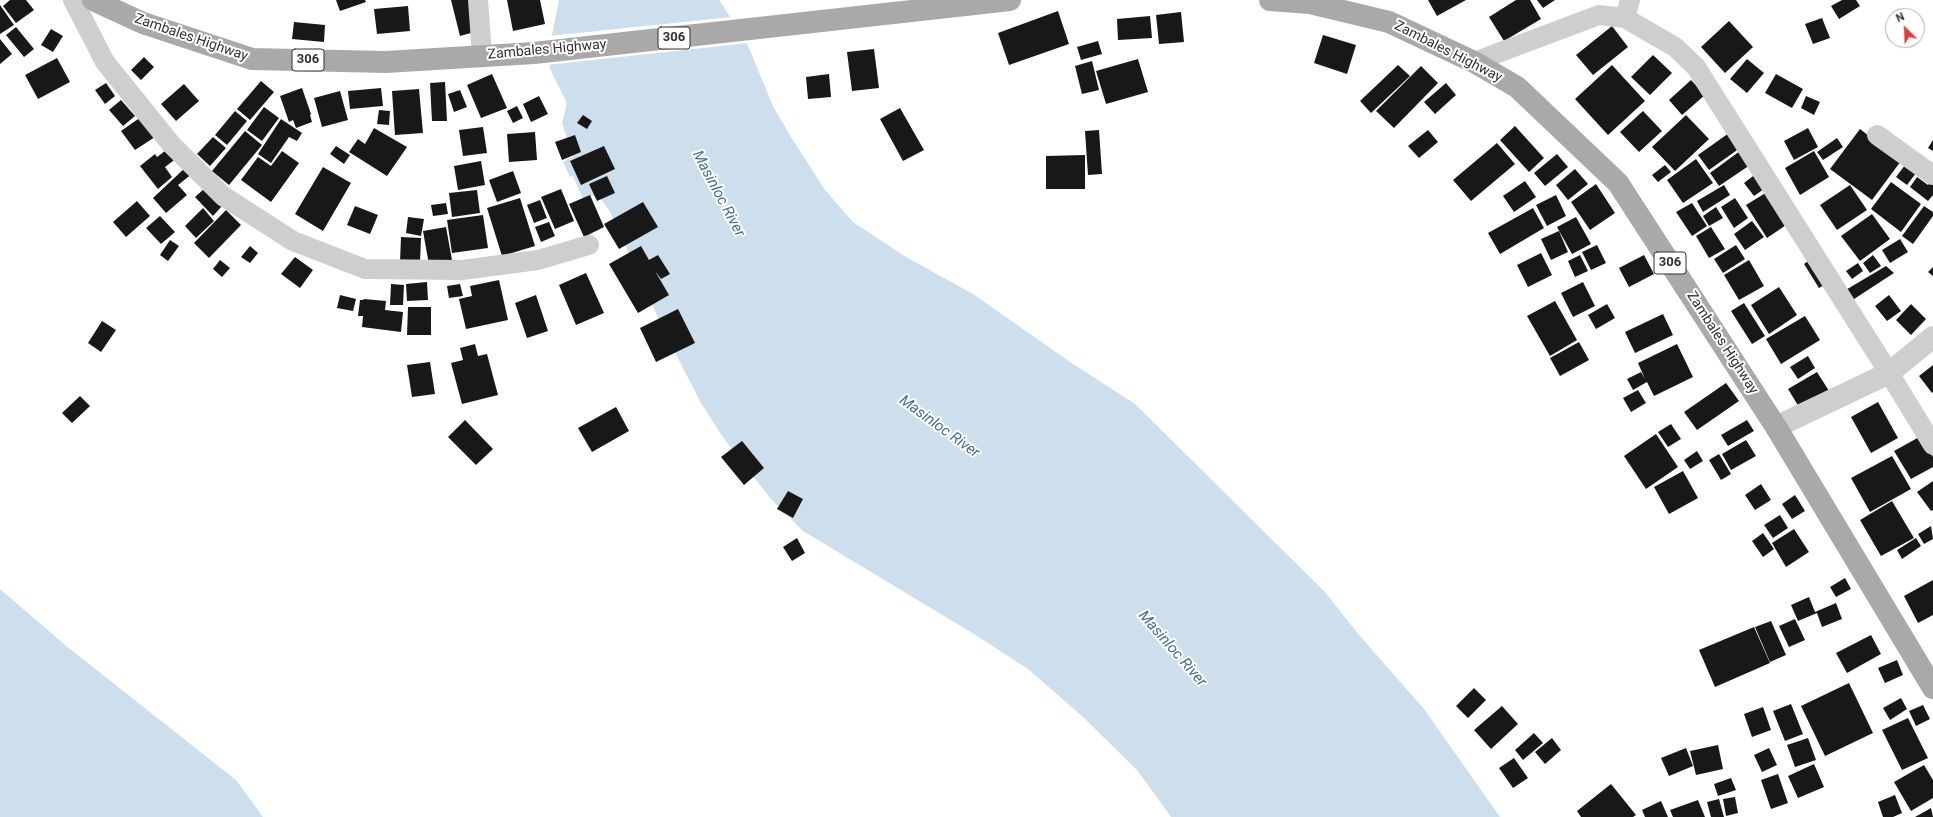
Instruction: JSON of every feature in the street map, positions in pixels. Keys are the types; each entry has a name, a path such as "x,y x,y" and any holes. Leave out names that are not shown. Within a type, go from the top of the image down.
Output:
{"main road":[{"name":"Zambales Highway","path":"92,0 143,23 252,59 386,62 534,52 814,23 1010,0"},
{"name":"Zambales Highway","path":"1270,0 1310,3 1389,22 1474,62 1517,87 1618,183 1776,427 1932,682"}],"street":[{"path":"73,0 105,62 171,144 223,196 293,241 365,268 439,270 462,270 538,260 589,246"},
{"path":"478,0 482,56"},
{"path":"1474,62 1599,15 1627,9 1675,47 1696,67 1933,445"},
{"path":"1877,136 1933,175"},
{"path":"1776,427 1889,373 1933,337"}],"water":[{"name":"Masinloc River","path":"559,0 719,0 746,41 773,106 791,137 825,190 853,222 906,257 973,294 1070,362 1135,404 1325,592 1359,635 1424,709 1500,817 1171,817 1137,770 1082,716 1028,669 974,634 803,531 770,498 722,436 701,403 668,339 610,212 599,196 596,195 583,199 573,176 570,177 563,162 573,157 562,123 566,101 550,69 548,55"},
{"path":"0,589 65,645 236,780 263,817 0,817"}],"pier":[{"path":"732,17 749,43 547,65 546,55 549,36"}],"building":[{"path":"10,0 26,0 34,10 16,23 3,6"},
{"path":"336,0 365,0 366,2 340,11"},
{"path":"451,0 470,0 478,31 460,36"},
{"path":"507,0 540,0 545,24 513,31"},
{"path":"1428,0 1466,0 1437,16"},
{"path":"1516,0 1530,0 1541,19 1504,41 1489,17"},
{"path":"1537,0 1555,0 1543,8"},
{"path":"1842,0 1856,0 1860,6 1839,19 1831,6"},
{"path":"0,5 14,25 0,34"},
{"path":"408,6 410,31 377,34 374,9"},
{"path":"1058,11 1069,44 1009,65 998,33"},
{"path":"1181,12 1184,42 1159,44 1156,15"},
{"path":"1150,16 1152,38 1118,40 1117,19"},
{"path":"1822,18 1830,38 1813,44 1805,24"},
{"path":"1729,21 1753,47 1725,73 1701,47"},
{"path":"294,22 325,25 324,42 292,39"},
{"path":"1612,26 1628,47 1593,75 1576,55"},
{"path":"16,27 34,49 24,57 6,35"},
{"path":"51,29 63,36 53,52 41,45"},
{"path":"1323,35 1356,45 1347,74 1314,63"},
{"path":"0,39 12,54 0,64"},
{"path":"1098,41 1102,54 1081,60 1077,47"},
{"path":"874,49 879,88 852,91 847,52"},
{"path":"1653,55 1672,73 1650,95 1631,77"},
{"path":"144,57 154,67 141,80 131,70"},
{"path":"57,58 70,82 38,99 25,75"},
{"path":"1138,59 1148,92 1106,104 1096,71"},
{"path":"1747,59 1764,73 1747,93 1730,79"},
{"path":"1092,61 1099,90 1082,94 1075,66"},
{"path":"1398,65 1410,76 1371,113 1360,101"},
{"path":"1612,65 1645,101 1608,135 1575,99"},
{"path":"1421,66 1438,83 1394,128 1376,111"},
{"path":"492,74 507,108 481,118 467,85"},
{"path":"829,74 831,97 808,99 806,77"},
{"path":"1776,74 1803,89 1792,108 1765,93"},
{"path":"1691,80 1705,95 1682,115 1669,100"},
{"path":"261,81 274,92 250,120 237,109"},
{"path":"445,82 447,121 432,121 430,83"},
{"path":"106,83 115,96 105,104 95,90"},
{"path":"1446,83 1456,95 1435,114 1424,102"},
{"path":"184,84 199,101 176,121 161,104"},
{"path":"302,88 311,114 312,122 296,128 293,120 289,122 280,96"},
{"path":"381,88 383,106 350,109 348,91"},
{"path":"419,89 423,133 395,135 392,91"},
{"path":"460,90 467,107 454,112 448,94"},
{"path":"340,91 348,120 322,127 314,98"},
{"path":"539,96 548,114 531,122 523,104"},
{"path":"1806,96 1820,102 1814,115 1801,108"},
{"path":"121,100 135,116 123,126 109,110"},
{"path":"517,106 523,118 513,123 507,111"},
{"path":"264,107 279,118 262,141 247,130"},
{"path":"900,108 924,150 903,161 880,119"},
{"path":"379,110 390,111 389,125 377,124"},
{"path":"235,111 247,121 227,145 215,135"},
{"path":"1643,111 1662,131 1639,152 1620,132"},
{"path":"583,115 592,121 587,129 577,123"},
{"path":"1686,115 1709,139 1675,171 1652,147"},
{"path":"141,117 155,137 135,150 121,131"},
{"path":"281,119 302,133 297,141 289,137 271,163 258,154"},
{"path":"1515,126 1544,158 1529,172 1500,140"},
{"path":"483,127 487,153 463,156 459,130"},
{"path":"374,128 407,147 387,176 349,152 358,139 365,144"},
{"path":"1808,128 1818,147 1794,160 1784,141"},
{"path":"1860,129 1901,161 1872,200 1830,169"},
{"path":"1099,130 1102,174 1088,175 1085,131"},
{"path":"1428,130 1438,142 1419,158 1408,146"},
{"path":"245,131 262,145 229,185 212,171"},
{"path":"535,132 537,160 509,162 507,134"},
{"path":"1729,133 1740,148 1709,170 1698,155"},
{"path":"575,135 581,152 562,160 555,142"},
{"path":"213,137 226,148 210,166 197,154"},
{"path":"1837,138 1843,147 1823,160 1817,152"},
{"path":"1933,140 1933,151 1928,148"},
{"path":"1497,143 1515,164 1471,201 1453,180"},
{"path":"336,146 350,155 344,164 330,154"},
{"path":"604,146 615,169 581,185 570,161"},
{"path":"169,148 177,158 165,167 172,177 158,189 140,166 155,154 157,157"},
{"path":"282,151 299,163 271,202 241,180 258,157 271,166"},
{"path":"1740,151 1750,165 1719,186 1710,173"},
{"path":"1814,151 1829,177 1800,195 1785,168"},
{"path":"1557,154 1568,167 1545,186 1534,173"},
{"path":"1085,155 1085,189 1046,189 1046,156"},
{"path":"1696,159 1713,183 1683,203 1667,180"},
{"path":"481,161 485,185 458,190 454,166"},
{"path":"1908,161 1919,169 1907,185 1896,177"},
{"path":"1665,165 1671,172 1658,182 1652,175"},
{"path":"187,166 193,173 178,185 187,195 166,213 153,198"},
{"path":"323,167 351,183 323,231 295,214"},
{"path":"1575,169 1588,184 1568,200 1556,185"},
{"path":"513,171 521,193 497,202 489,180"},
{"path":"1757,173 1767,187 1754,196 1744,183"},
{"path":"607,176 615,193 597,201 589,184"},
{"path":"1917,177 1928,185 1933,179 1933,195 1928,201 1910,187"},
{"path":"1525,181 1536,197 1514,212 1503,196"},
{"path":"1891,182 1921,204 1901,232 1871,209"},
{"path":"1596,184 1615,213 1590,230 1571,202"},
{"path":"1724,185 1730,195 1703,212 1697,201"},
{"path":"1850,185 1867,210 1837,230 1820,205"},
{"path":"205,188 222,206 213,216 195,197"},
{"path":"561,189 574,221 555,229 541,197"},
{"path":"1772,189 1792,221 1767,238 1746,205"},
{"path":"477,190 480,213 452,217 449,193"},
{"path":"590,195 604,227 584,237 569,204"},
{"path":"1556,195 1566,216 1547,226 1536,205"},
{"path":"520,198 535,246 502,256 487,208"},
{"path":"1735,198 1748,218 1734,228 1721,207"},
{"path":"540,200 547,218 534,223 527,205"},
{"path":"137,201 150,216 126,237 113,222"},
{"path":"643,202 658,227 619,249 604,224"},
{"path":"446,203 448,214 433,216 431,205"},
{"path":"1692,203 1707,226 1692,236 1676,212"},
{"path":"355,206 378,215 370,234 347,225"},
{"path":"1924,206 1933,212 1933,216 1913,244 1902,236"},
{"path":"1716,207 1723,218 1709,226 1703,216"},
{"path":"203,208 214,221 196,238 185,226"},
{"path":"1533,208 1544,228 1500,254 1488,233"},
{"path":"226,210 241,225 209,258 194,243"},
{"path":"1872,214 1890,239 1860,261 1841,236"},
{"path":"483,215 488,248 452,253 447,220"},
{"path":"160,216 175,232 161,244 146,228"},
{"path":"408,217 424,219 421,236 406,233"},
{"path":"1576,217 1591,244 1572,254 1557,227"},
{"path":"1752,221 1764,237 1745,250 1734,234"},
{"path":"549,222 555,236 541,242 535,227"},
{"path":"446,227 452,260 429,265 423,231"},
{"path":"1711,227 1725,249 1709,258 1696,236"},
{"path":"1559,231 1568,252 1551,260 1541,239"},
{"path":"401,237 421,238 420,262 400,262"},
{"path":"1900,239 1908,252 1890,263 1882,250"},
{"path":"170,240 179,246 168,261 160,255"},
{"path":"1597,245 1606,263 1591,270 1582,252"},
{"path":"1736,245 1745,259 1723,273 1714,259"},
{"path":"250,246 258,253 250,263 241,257"},
{"path":"641,246 649,260 658,255 670,274 661,279 655,271 669,295 638,313 609,264"},
{"path":"1541,253 1552,275 1528,287 1517,265"},
{"path":"1580,255 1588,271 1575,277 1568,261"},
{"path":"1644,255 1654,274 1629,287 1619,268"},
{"path":"1873,255 1881,266 1870,273 1863,263"},
{"path":"295,257 313,270 300,288 281,274"},
{"path":"1814,257 1830,282 1819,288 1804,264"},
{"path":"220,260 230,268 222,277 213,269"},
{"path":"1749,260 1764,286 1739,300 1724,275"},
{"path":"1858,263 1863,271 1852,279 1846,271"},
{"path":"1886,266 1894,273 1851,301 1844,291"},
{"path":"1933,267 1933,276 1928,272"},
{"path":"586,273 604,313 576,325 559,285"},
{"path":"499,280 508,320 466,329 459,299 472,296 470,286"},
{"path":"427,282 428,300 407,301 406,284"},
{"path":"1583,282 1595,306 1573,317 1561,293"},
{"path":"391,284 404,285 403,305 390,305"},
{"path":"460,284 463,296 449,298 447,286"},
{"path":"1779,287 1797,315 1769,334 1751,305"},
{"path":"340,295 356,299 353,311 337,308"},
{"path":"536,295 548,331 527,338 515,303"},
{"path":"1889,295 1901,311 1887,321 1875,306"},
{"path":"360,300 386,301 385,310 403,312 401,332 362,327 363,316 358,316"},
{"path":"1555,301 1577,340 1550,356 1527,316"},
{"path":"1744,303 1765,336 1752,344 1731,311"},
{"path":"1607,304 1615,318 1596,329 1588,315"},
{"path":"1911,304 1926,319 1911,335 1896,320"},
{"path":"408,307 431,307 431,335 407,335"},
{"path":"678,309 695,343 656,362 640,328"},
{"path":"1663,314 1673,335 1635,353 1625,332"},
{"path":"1805,316 1820,340 1781,364 1766,339"},
{"path":"102,321 116,330 101,352 88,343"},
{"path":"1579,342 1589,360 1560,376 1550,358"},
{"path":"475,344 478,356 487,354 498,395 462,404 451,363 463,360 460,348"},
{"path":"1677,344 1693,377 1654,396 1647,382 1633,390 1627,379 1641,372 1645,379 1638,363"},
{"path":"1808,356 1815,368 1798,379 1790,367"},
{"path":"430,362 435,394 412,397 407,365"},
{"path":"1933,365 1933,392 1932,393 1919,376"},
{"path":"1817,372 1831,394 1802,412 1788,389"},
{"path":"1726,383 1739,401 1697,430 1684,412"},
{"path":"1638,390 1646,403 1631,412 1623,398"},
{"path":"80,396 90,406 72,423 62,413"},
{"path":"1878,402 1898,438 1871,453 1851,417"},
{"path":"616,407 629,431 592,452 578,428"},
{"path":"465,420 493,449 476,465 448,437"},
{"path":"1747,420 1754,431 1728,446 1721,435"},
{"path":"1671,424 1681,439 1668,447 1658,432"},
{"path":"1656,434 1678,467 1646,489 1624,456"},
{"path":"1921,436 1933,457 1933,467 1911,479 1894,451"},
{"path":"1746,440 1756,456 1731,470 1722,454"},
{"path":"742,441 764,468 744,485 721,457"},
{"path":"1697,451 1703,461 1690,469 1684,460"},
{"path":"1719,454 1731,474 1721,480 1709,460"},
{"path":"1892,456 1911,489 1870,512 1851,478"},
{"path":"1683,471 1698,498 1669,514 1654,487"},
{"path":"1933,481 1933,510 1931,511 1917,492"},
{"path":"1761,484 1771,500 1755,510 1745,495"},
{"path":"788,491 803,499 793,518 777,509"},
{"path":"1795,495 1805,511 1792,519 1782,504"},
{"path":"1892,501 1914,538 1881,556 1860,520"},
{"path":"1780,515 1788,528 1773,538 1764,525"},
{"path":"1931,526 1933,539 1924,544 1918,534"},
{"path":"1794,529 1809,552 1786,567 1772,543"},
{"path":"1763,533 1774,549 1763,557 1752,541"},
{"path":"797,538 805,553 792,561 783,547"},
{"path":"1916,538 1921,546 1902,559 1897,550"},
{"path":"1845,578 1851,589 1836,597 1830,587"},
{"path":"1933,580 1933,615 1918,623 1904,596"},
{"path":"1809,597 1815,612 1836,603 1842,619 1822,627 1817,613 1798,621 1791,605"},
{"path":"1795,619 1805,640 1789,647 1779,626"},
{"path":"1771,621 1786,655 1770,662 1755,627"},
{"path":"1754,627 1770,663 1715,687 1699,650"},
{"path":"1871,635 1881,654 1847,673 1836,653"},
{"path":"1897,660 1903,675 1885,683 1878,668"},
{"path":"1849,683 1873,733 1825,756 1801,706"},
{"path":"1474,688 1486,700 1468,718 1456,706"},
{"path":"1901,698 1907,709 1890,720 1883,708"},
{"path":"1791,704 1803,734 1785,741 1773,711"},
{"path":"1923,705 1930,719 1916,726 1909,711"},
{"path":"1502,706 1518,724 1491,749 1474,730"},
{"path":"1763,707 1771,730 1752,737 1744,714"},
{"path":"1908,718 1928,758 1902,770 1882,730"},
{"path":"1534,733 1543,743 1523,760 1515,750"},
{"path":"1552,738 1561,750 1545,764 1535,752"},
{"path":"1808,738 1816,760 1795,767 1787,745"},
{"path":"1718,745 1723,769 1696,775 1690,751"},
{"path":"1686,748 1693,766 1669,776 1661,758"},
{"path":"1769,748 1777,765 1762,772 1754,755"},
{"path":"1514,758 1528,778 1513,788 1499,768"},
{"path":"1814,764 1824,787 1798,798 1788,776"},
{"path":"1924,765 1933,780 1933,798 1911,811 1894,782"},
{"path":"1778,774 1788,803 1771,809 1761,780"},
{"path":"1731,778 1736,790 1718,796 1714,784"},
{"path":"1611,784 1636,815 1633,817 1581,817 1577,811"},
{"path":"1895,795 1902,813 1893,817 1883,817 1878,802"},
{"path":"1735,797 1738,813 1726,816 1723,799"},
{"path":"1719,799 1724,817 1711,817 1707,802"},
{"path":"1698,800 1705,817 1673,817 1670,810"},
{"path":"1661,801 1668,817 1645,817 1642,810"},
{"path":"1931,808 1933,817 1915,817"}]}
